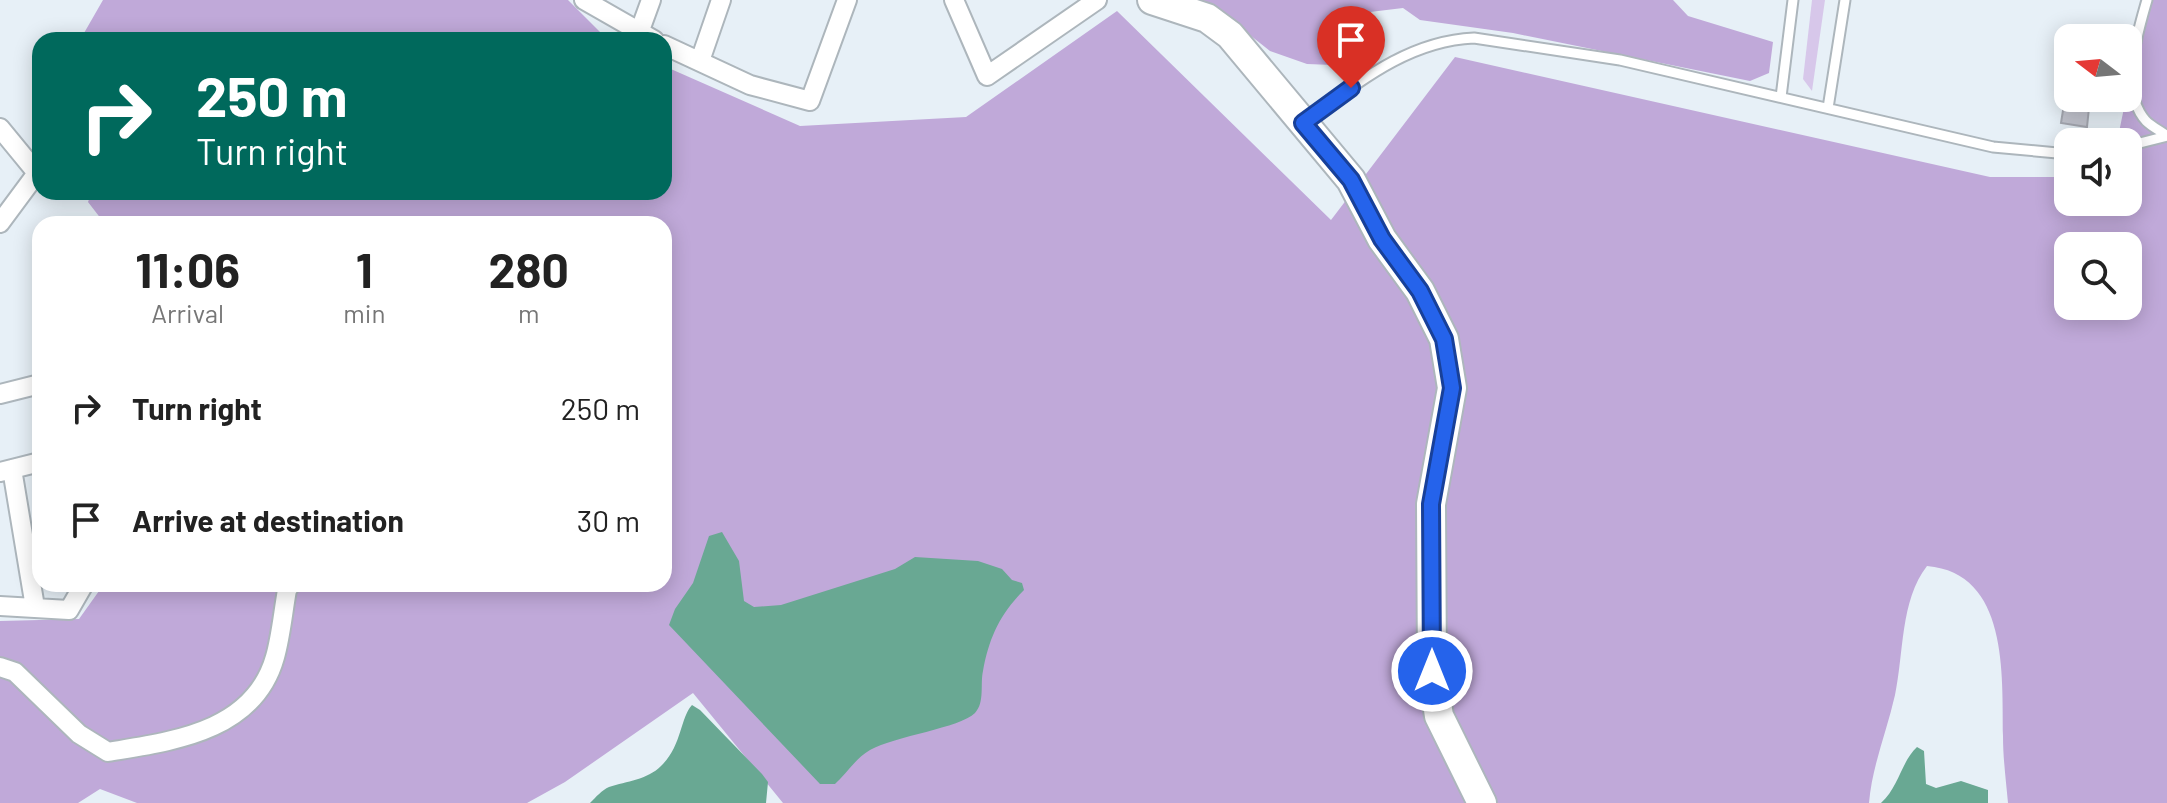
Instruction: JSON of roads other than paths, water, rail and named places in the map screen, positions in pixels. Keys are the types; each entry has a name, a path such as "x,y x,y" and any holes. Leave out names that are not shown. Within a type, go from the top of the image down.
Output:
{"main road":[{"path":"1152,0 1207,18 1230,35 1351,180 1382,239 1420,291 1444,339 1452,388 1431,504 1432,671 1439,716 1482,803"}],"street":[{"path":"584,0 639,32"},
{"path":"647,32 651,0"},
{"path":"701,58 721,0"},
{"path":"672,49 750,85 810,101 847,0"},
{"path":"954,0 987,76 1097,0"},
{"path":"0,128 32,164"},
{"path":"0,223 32,179"},
{"path":"0,394 32,386"},
{"path":"32,464 6,470 35,607"},
{"path":"0,606 69,610 79,592"},
{"path":"0,667 15,672 79,734 108,752 153,744 223,724 255,699 274,659 287,592"}],"lane":[{"path":"1781,97 1793,0"},
{"path":"1828,108 1845,0"},
{"path":"2147,0 2133,68 2133,98 2146,121 2167,136"},
{"path":"1303,123 1375,71 1417,49 1455,39 1474,38 1620,60 1993,147 2054,153"},
{"path":"2142,142 2167,136"}]}
